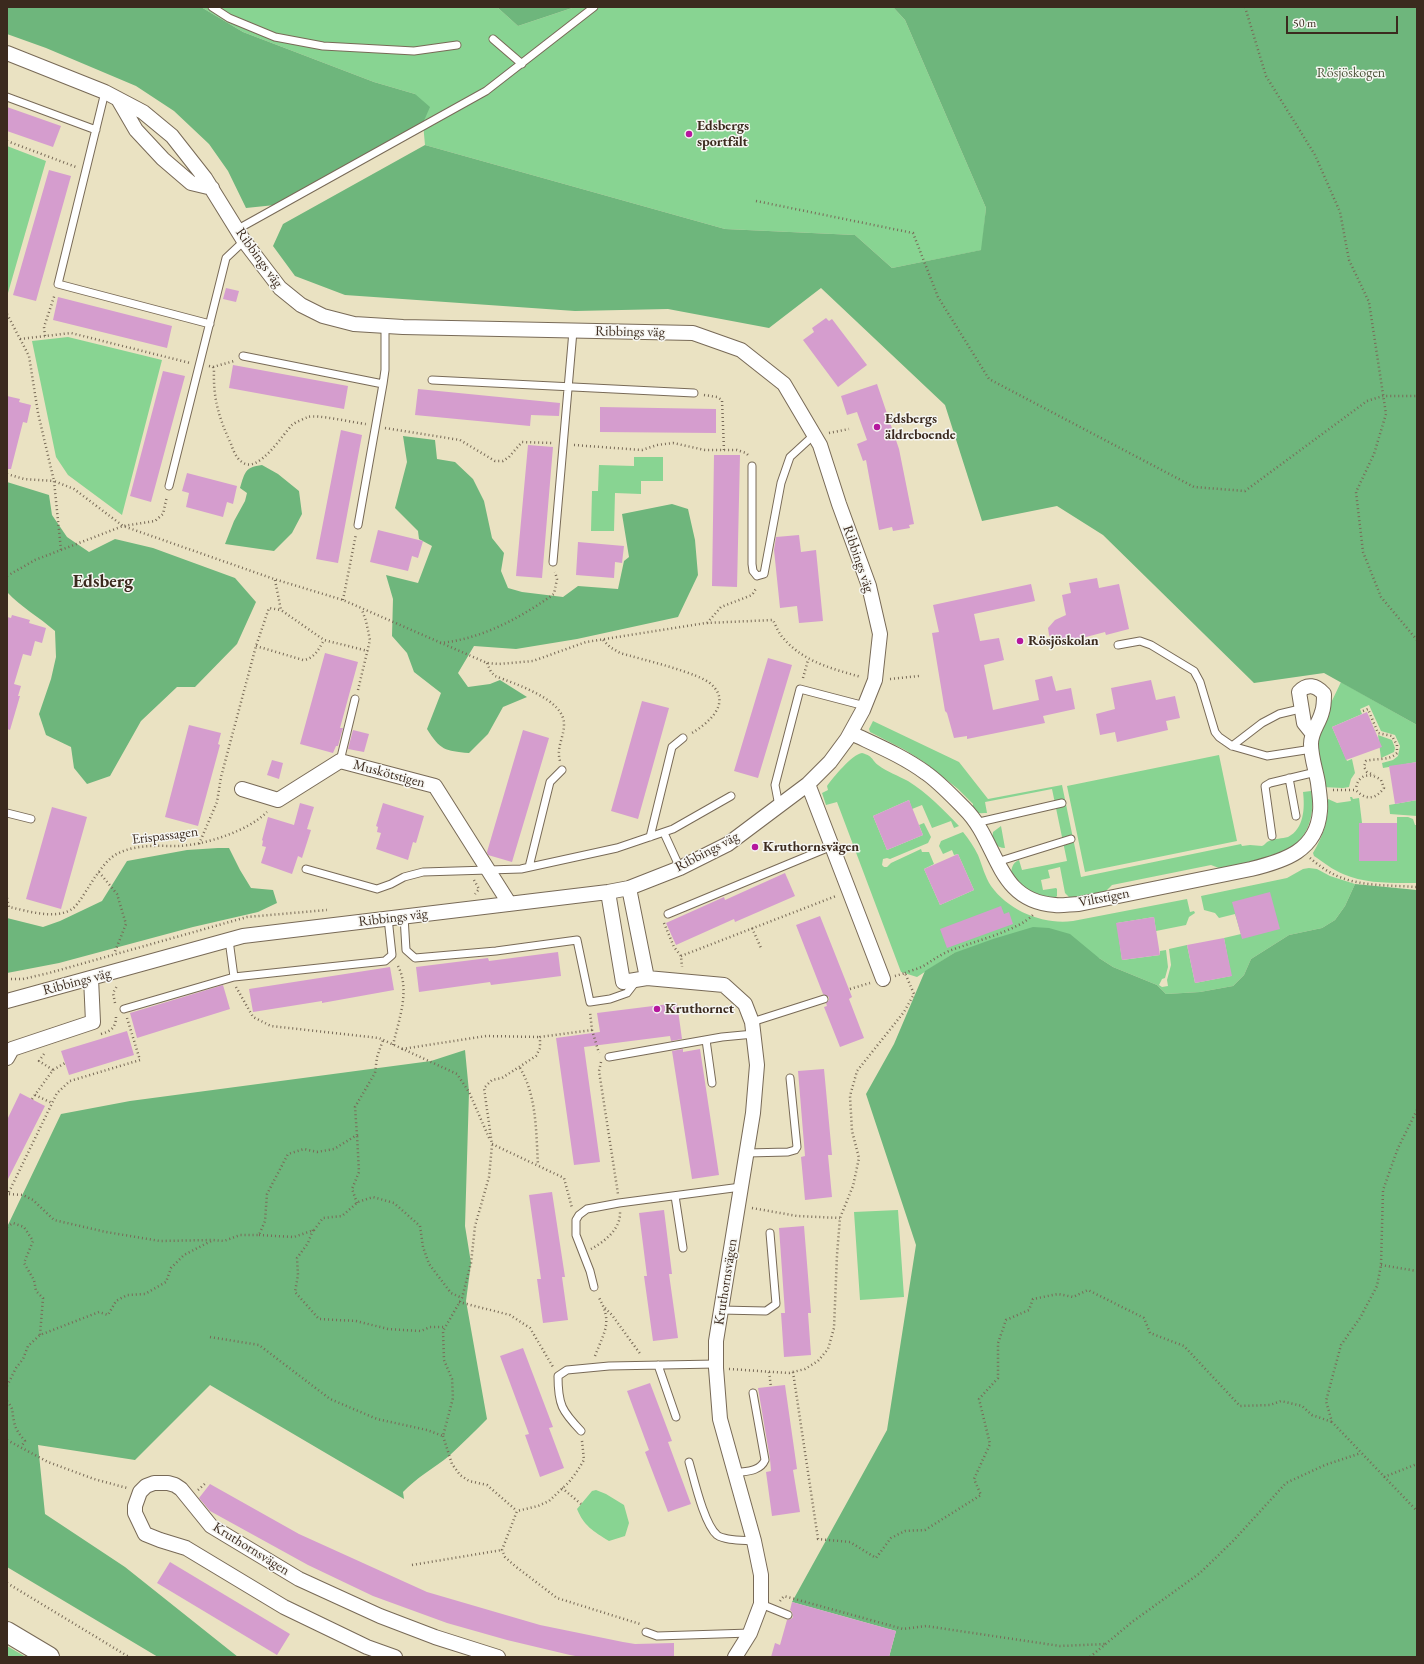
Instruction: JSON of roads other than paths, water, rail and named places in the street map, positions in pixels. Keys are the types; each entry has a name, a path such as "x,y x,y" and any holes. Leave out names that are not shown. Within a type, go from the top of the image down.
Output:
{"main road":[{"path":"7,1632 49,1657"}],"street":[{"name":"Ribbings väg","path":"7,53 118,98 143,112 172,136 212,188 241,235 280,288 301,305 323,316 354,324 385,326 693,333 741,350 784,384 820,445 839,504 869,586 880,634 875,680 865,706 851,733 830,762 808,784 728,844 680,868 630,888 608,892 243,936 7,1001"},
{"path":"118,98 136,130 163,159 190,183 212,188"},
{"name":"Viltstigen","path":"851,733 900,756 927,773 965,809 982,831 1006,880 1019,893 1034,901 1055,905 1079,904 1276,863 1291,856 1307,843 1316,830 1320,811 1312,749 1312,733 1322,712 1324,705 1324,694 1319,688 1310,685 1302,688 1299,692 1300,709 1304,723 1312,733"},
{"name":"Muskötstigen","path":"242,789 278,800 340,761 435,786 509,903"},
{"path":"808,784 883,979"},
{"path":"630,888 642,979"},
{"name":"Kruthornsvägen","path":"608,892 623,982 642,979 724,985 745,1004 753,1028 757,1065 754,1113 716,1341 716,1366 720,1420 754,1540 767,1606 735,1657"},
{"path":"7,1058 12,1049 93,1022 91,978"},
{"name":"Kruthornsvägen","path":"395,1657 366,1647 284,1607 186,1548 145,1534 135,1513 135,1506 140,1492 146,1486 154,1483 161,1482 175,1485 182,1490 211,1526 299,1579 387,1619 435,1637 498,1657"}],"lane":[{"path":"212,7 229,18 275,37 323,46 414,51 457,45"},
{"path":"169,486 226,258 241,235 486,91 594,7"},
{"path":"494,39 522,64"},
{"path":"105,92 58,284 210,324"},
{"path":"7,97 96,130"},
{"path":"358,525 385,370 385,326"},
{"path":"553,562 573,331"},
{"path":"243,356 383,384"},
{"path":"432,380 568,388 694,393"},
{"path":"752,466 752,564 753,571 757,576 764,574 781,483 790,457 814,435"},
{"path":"1118,645 1140,641 1151,645 1194,671 1200,682 1215,732 1219,737 1232,746 1267,756 1312,749"},
{"path":"779,807 775,785 800,688 865,706"},
{"path":"340,761 355,699"},
{"path":"1232,746 1262,723 1279,714 1300,709"},
{"path":"650,837 672,746 683,738"},
{"path":"529,867 550,782 562,770"},
{"path":"1272,836 1264,788 1268,784 1316,772"},
{"path":"1289,778 1296,816"},
{"path":"306,869 377,888 391,884 404,877 423,872 529,867 617,848 673,830 731,796"},
{"path":"975,823 1062,803"},
{"path":"7,813 31,819"},
{"path":"664,833 680,868"},
{"path":"997,862 1071,839"},
{"path":"668,914 832,846"},
{"path":"404,916 406,950 415,958 577,940 590,1002 610,999 627,993 642,979"},
{"path":"124,1009 234,977 385,961 392,955 388,918"},
{"path":"229,940 234,977"},
{"path":"609,1057 706,1040 753,1028 824,999"},
{"path":"706,1040 712,1083"},
{"path":"747,1152 788,1152 795,1150 797,1146 790,1078"},
{"path":"594,1287 590,1271 576,1235 576,1220 579,1214 587,1208 741,1187"},
{"path":"675,1196 683,1248"},
{"path":"721,1310 766,1311 776,1304 770,1233"},
{"path":"581,1431 564,1412 560,1400 558,1376 567,1370 647,1365 716,1366"},
{"path":"658,1365 676,1417"},
{"path":"735,1473 755,1470 763,1465 764,1460 753,1393"},
{"path":"689,1462 708,1522 717,1535 736,1540 754,1540"},
{"path":"767,1606 788,1616"},
{"path":"646,1632 657,1636 750,1633"}],"place":[{"name":"Edsbergs sportfält","path":"689,134"},
{"name":"Edsbergs äldreboende","path":"877,427"},
{"name":"Rösjöskolan","path":"1020,641"},
{"name":"Kruthornsvägen","path":"755,847"},
{"name":"Kruthornet","path":"657,1009"}],"district":[{"name":"Edsberg","path":"103,582"}],"park label":[{"name":"Rösjöskogen","path":"1351,73"}]}
